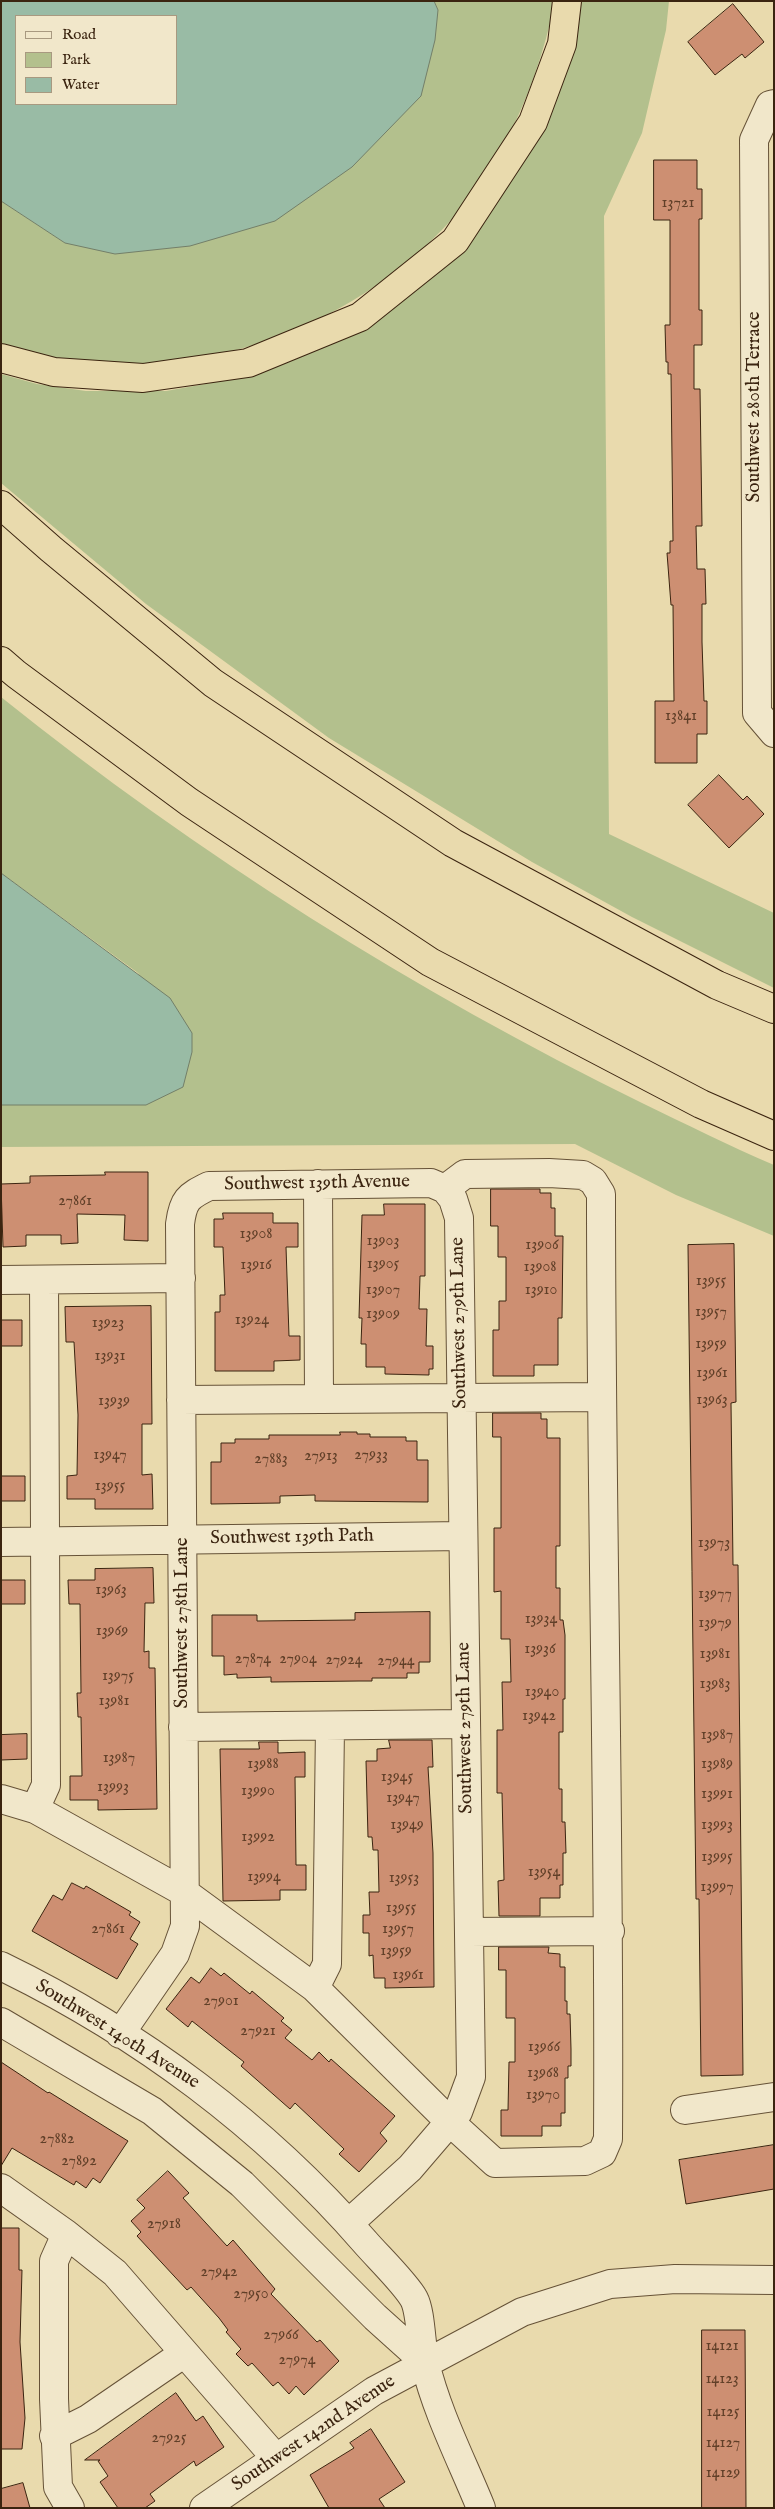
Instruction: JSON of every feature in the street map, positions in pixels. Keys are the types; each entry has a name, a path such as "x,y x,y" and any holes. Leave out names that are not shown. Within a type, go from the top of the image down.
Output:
{"highway":[{"path":"1,358 54,372 144,378 248,364 360,317 455,241 533,122 562,44 567,1"},
{"path":"1,505 51,549 213,683 453,843 717,985 774,1010"},
{"path":"1,660 24,680 189,802 430,962 701,1104 774,1136"}],"street":[{"name":"Southwest 280th Terrace","path":"765,723 754,140 772,104"},
{"path":"1,1799 35,1809 184,1892 315,1988 450,2122 495,2163 585,2162 602,2153 608,2140 610,1931 601,1397 601,1194 593,1181 583,1175 464,1174 445,1189"},
{"name":"Southwest 139th Avenue","path":"190,1195 209,1186 431,1183 445,1189"},
{"path":"318,1184 320,1399"},
{"name":"Southwest 279th Lane","path":"349,2223 410,2168 450,2122 458,2112 470,2077 459,1218 453,1199 445,1189"},
{"name":"Southwest 278th Lane","path":"120,2034 175,1954 184,1926 180,1224 182,1207 190,1195"},
{"path":"1,1280 181,1278"},
{"path":"35,1809 46,1785 44,1280"},
{"path":"181,1400 601,1397"},
{"name":"Southwest 139th Path","path":"1,1542 463,1536"},
{"path":"183,1727 466,1724"},
{"path":"315,1988 327,1964 330,1726"},
{"path":"469,1932 610,1931"},
{"name":"Southwest 140th Avenue","path":"1,1966 39,1984 178,2070 267,2142 326,2197 415,2300 425,2362 438,2404 481,2508"},
{"path":"1,2022 152,2111 242,2184 375,2317 425,2362"},
{"path":"685,2110 774,2097"},
{"path":"1,2188 66,2234 115,2274 275,2457"},
{"path":"66,2234 54,2261 54,2436 58,2487 70,2508"},
{"name":"Southwest 142nd Avenue","path":"204,2508 374,2390 522,2312 610,2284 675,2279 774,2280"},
{"path":"54,2436 88,2419 183,2354"}],"green space":[{"path":"434,1 555,1 546,40 534,78 501,150 468,200 427,245 380,283 328,314 272,339 214,356 154,364 94,365 82,364 1,345 1,201 65,243 438,10"},
{"path":"579,1 669,1 666,30 642,133 604,216 609,834 774,913 774,988 632,917 532,862 329,738 146,604 1,483 1,374 37,384 86,391 166,391 211,383 260,370 303,355 501,195 523,163 541,127"},
{"path":"1,697 76,756 153,812 310,918 474,1015 557,1060 724,1143 774,1165 774,1236 676,1195 575,1144 1,1147 1,1105 146,1105 192,1052 138,973 1,873"}],"water":[{"path":"1,1 434,1 438,10 435,40 421,96 352,167 275,221 190,246 115,254 65,243 1,201"},
{"path":"1,873 170,998 192,1033 192,1052 183,1087 146,1105 1,1105"}],"building":[{"path":"733,4 764,42 745,58 742,54 715,75 688,42"},
{"path":"654,160 697,160 697,189 702,189 702,219 699,219 699,310 702,310 702,345 694,345 694,389 700,389 702,526 696,526 697,569 705,569 706,604 702,604 702,642 704,701 707,701 707,734 697,734 697,763 655,763 655,701 674,701 673,605 671,605 667,553 670,553 670,541 673,541 671,374 668,374 668,362 666,362 665,325 670,325 670,220 654,220"},
{"path":"719,775 743,800 747,796 764,814 729,848 688,805"},
{"path":"105,1172 148,1172 148,1241 124,1240 125,1215 77,1214 78,1243 61,1244 61,1235 26,1235 26,1246 3,1247 1,1184 30,1183 30,1176 105,1175"},
{"path":"491,1189 540,1189 540,1193 551,1193 551,1208 555,1208 555,1236 563,1236 562,1318 558,1318 558,1365 534,1365 534,1376 493,1376 493,1330 499,1330 499,1301 506,1301 506,1257 498,1257 498,1226 491,1226"},
{"path":"384,1204 425,1204 425,1276 420,1276 419,1309 427,1309 426,1346 433,1346 433,1369 429,1369 429,1375 385,1374 385,1367 366,1367 366,1344 361,1344 362,1318 359,1318 362,1215 384,1215"},
{"path":"223,1213 273,1213 273,1223 298,1223 298,1247 286,1247 289,1336 300,1336 300,1360 274,1361 274,1371 215,1371 215,1312 220,1312 220,1295 225,1295 223,1247 214,1247 214,1219 223,1219"},
{"path":"734,1244 736,1402 731,1403 733,1565 738,1565 743,2075 701,2076 699,1899 696,1899 688,1245"},
{"path":"151,1306 152,1424 142,1424 142,1475 152,1474 153,1509 95,1509 95,1499 67,1499 67,1476 77,1475 78,1415 74,1342 66,1342 65,1307"},
{"path":"1,1320 22,1320 22,1346 1,1346"},
{"path":"493,1413 541,1413 541,1419 547,1419 547,1438 560,1438 560,1546 556,1546 556,1588 560,1588 560,1620 563,1620 565,1635 565,1699 563,1699 563,1732 559,1732 559,1789 562,1789 562,1822 565,1822 566,1853 563,1853 563,1885 560,1885 560,1898 540,1898 540,1916 499,1916 498,1881 504,1880 502,1793 497,1793 497,1730 503,1730 502,1682 511,1682 510,1639 501,1639 501,1591 494,1592 494,1528 501,1528 501,1437 493,1437"},
{"path":"340,1432 370,1434 370,1437 406,1437 406,1441 417,1441 417,1460 428,1460 428,1502 315,1501 315,1495 280,1496 280,1503 211,1504 211,1462 221,1462 221,1443 235,1443 235,1439 269,1439 269,1435 340,1435"},
{"path":"1,1476 25,1476 25,1501 1,1501"},
{"path":"153,1568 154,1603 145,1603 144,1652 149,1651 149,1668 155,1668 157,1809 98,1810 98,1800 70,1800 70,1776 82,1776 81,1717 78,1717 77,1693 81,1693 80,1604 69,1604 68,1580 95,1580 95,1569"},
{"path":"1,1580 25,1580 25,1604 1,1604"},
{"path":"430,1612 430,1662 419,1662 419,1673 407,1673 407,1678 372,1678 372,1681 271,1682 271,1677 237,1678 237,1674 224,1675 224,1656 212,1656 212,1615 257,1615 257,1621 355,1620 355,1613"},
{"path":"27,1734 27,1759 1,1760 1,1735"},
{"path":"389,1740 432,1740 433,1767 428,1767 433,1853 434,1987 385,1988 385,1978 374,1978 373,1955 369,1956 369,1933 363,1933 363,1915 370,1915 369,1892 379,1892 378,1850 373,1850 372,1837 368,1837 366,1761 377,1761 377,1749 390,1748"},
{"path":"259,1742 278,1742 278,1753 305,1752 305,1777 295,1777 296,1865 306,1865 306,1890 280,1890 280,1900 223,1901 220,1749 259,1749"},
{"path":"72,1883 84,1889 86,1886 131,1912 129,1915 140,1922 130,1939 138,1944 117,1979 32,1931 53,1895 62,1900"},
{"path":"499,1947 549,1947 548,1953 560,1954 560,1967 565,1967 565,2001 567,2001 567,2014 570,2014 571,2066 568,2066 568,2078 565,2078 565,2113 561,2113 561,2126 542,2126 542,2136 501,2136 501,2110 508,2110 509,2062 515,2062 515,2018 506,2018 506,1970 499,1970"},
{"path":"211,1968 221,1976 224,1973 250,1994 252,1991 284,2018 281,2021 292,2030 285,2038 312,2060 319,2052 329,2062 331,2059 395,2116 380,2133 387,2141 359,2172 339,2154 344,2149 295,2103 290,2109 241,2066 244,2062 192,2021 188,2027 166,2009 191,1977 199,1983"},
{"path":"1,2062 128,2141 100,2183 93,2178 86,2188 76,2181 74,2185 12,2148 1,2166"},
{"path":"774,2145 774,2189 686,2204 679,2160"},
{"path":"168,2171 189,2193 183,2198 227,2246 233,2240 275,2289 271,2294 317,2342 320,2340 339,2361 304,2395 296,2386 289,2394 278,2382 273,2386 252,2363 248,2366 236,2354 241,2349 226,2332 228,2330 219,2318 191,2287 187,2290 137,2236 141,2232 131,2221 145,2208 137,2200"},
{"path":"1,2228 19,2228 19,2270 22,2270 20,2342 25,2418 22,2449 1,2449"},
{"path":"702,2330 745,2330 746,2508 702,2508"},
{"path":"176,2393 196,2421 203,2416 224,2447 196,2466 194,2461 150,2494 155,2501 145,2508 118,2508 100,2482 108,2476 98,2461 100,2460 85,2460"},
{"path":"371,2429 405,2482 379,2499 385,2508 329,2508 310,2475 354,2448 350,2443"},
{"path":"23,2483 30,2508 1,2508 1,2489"}]}
